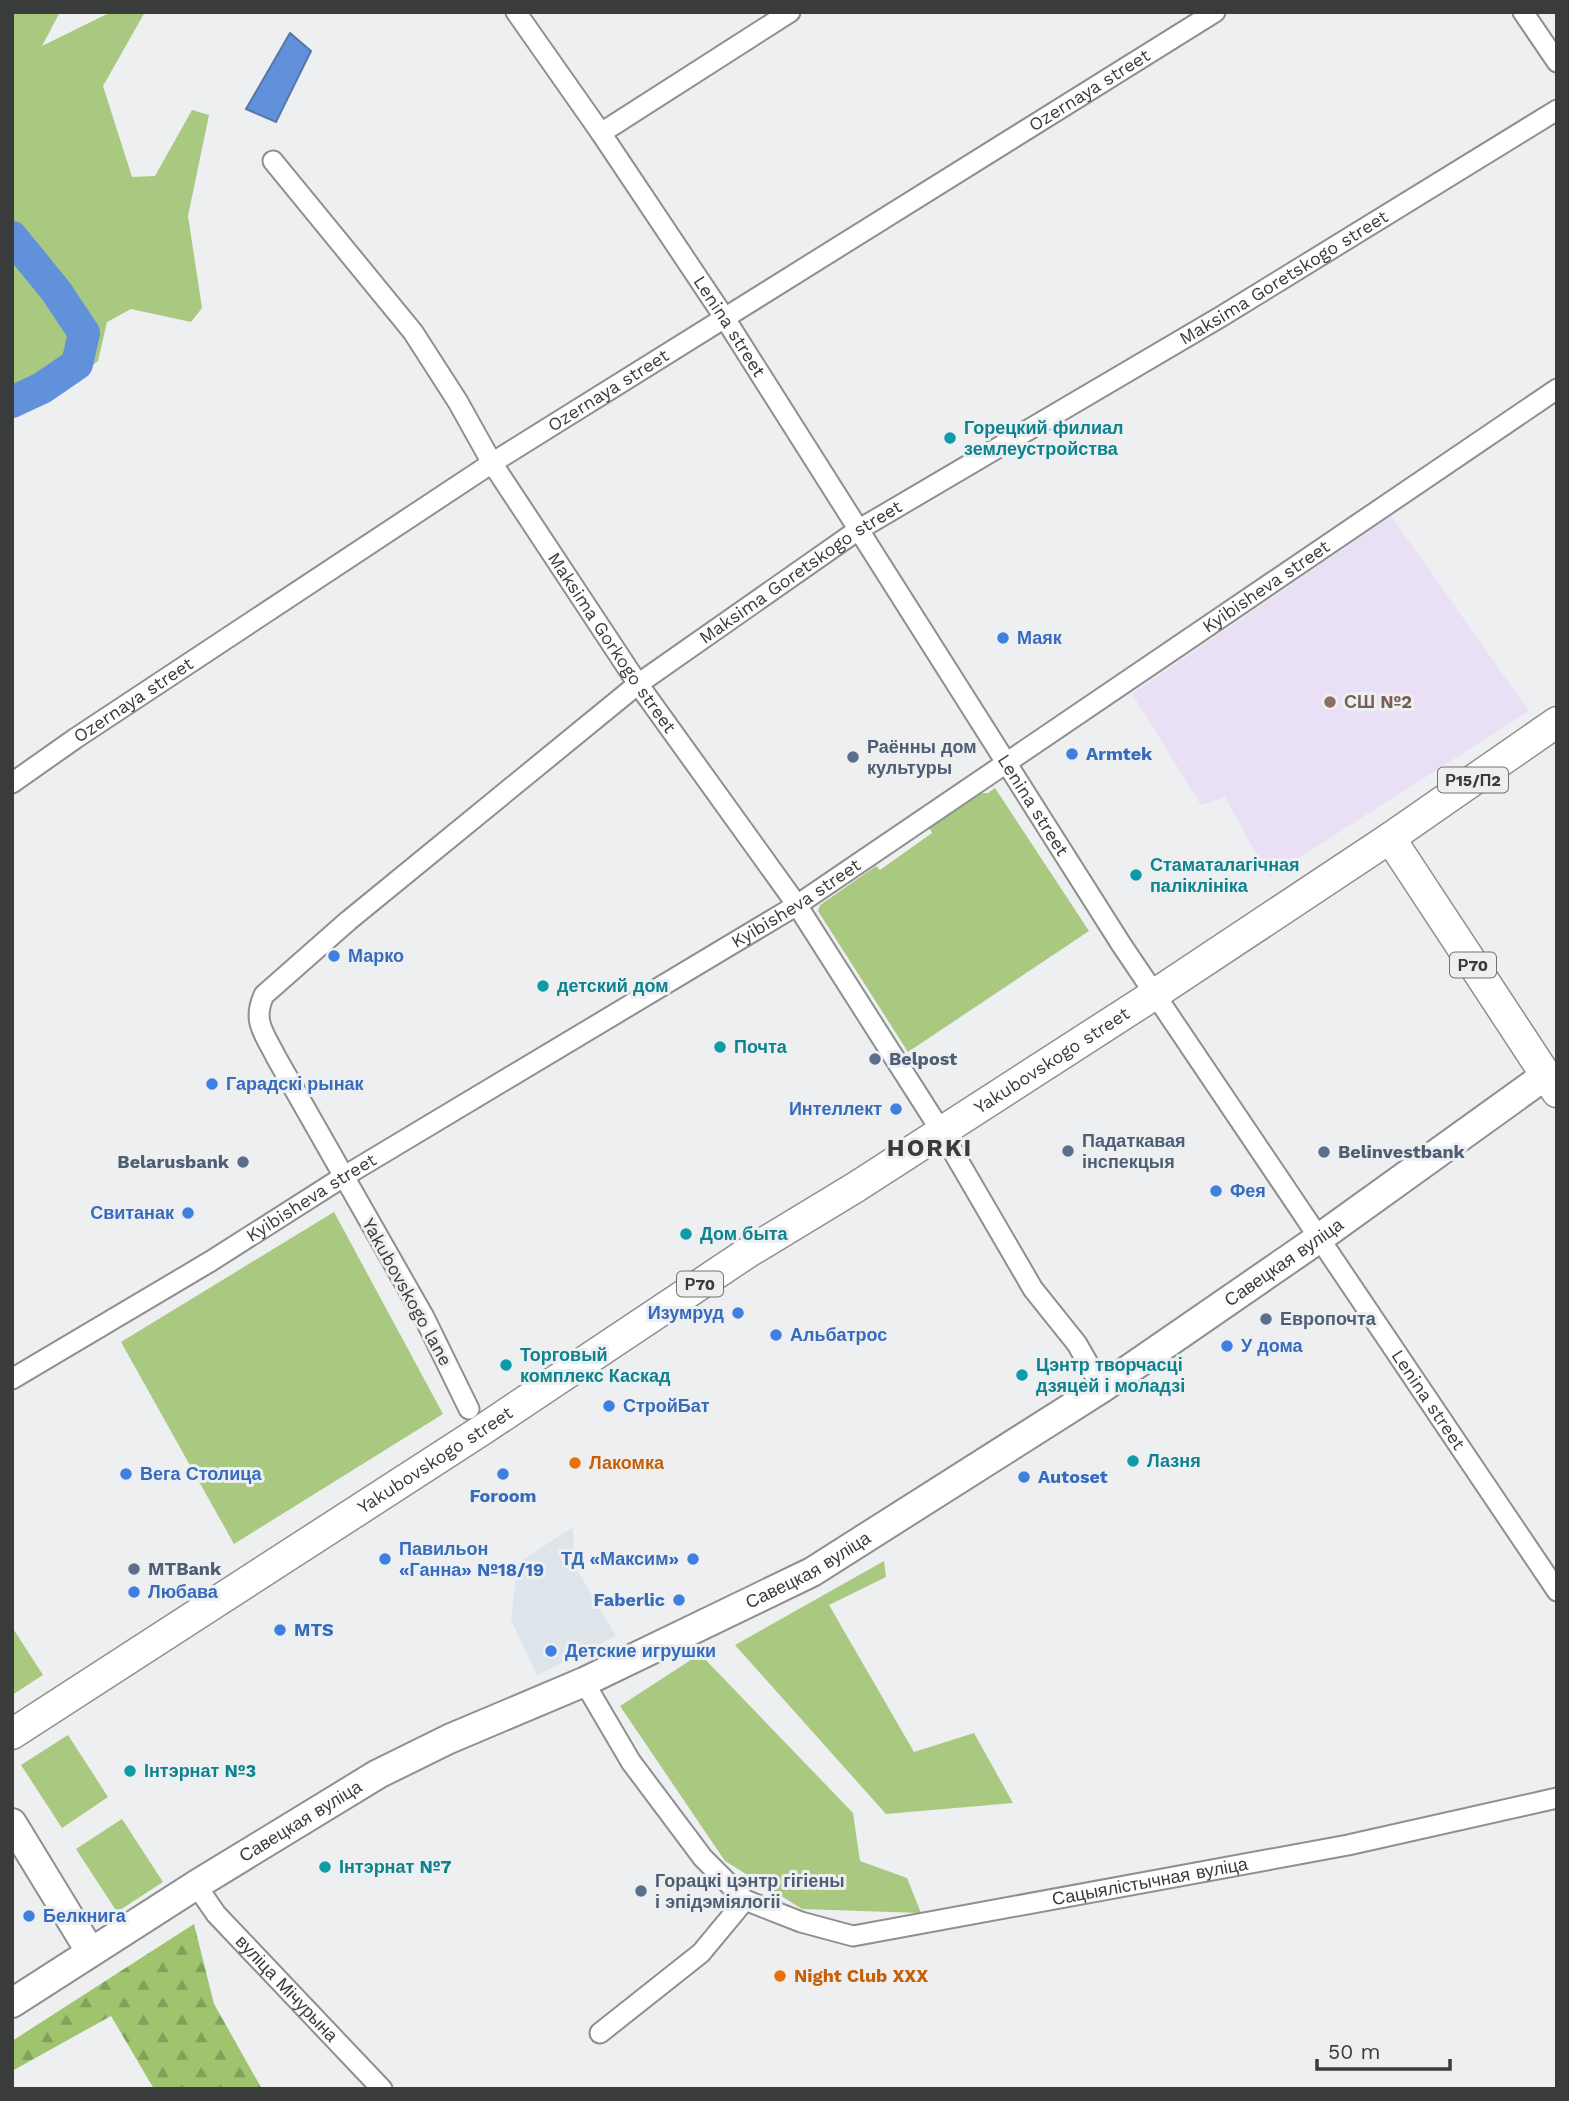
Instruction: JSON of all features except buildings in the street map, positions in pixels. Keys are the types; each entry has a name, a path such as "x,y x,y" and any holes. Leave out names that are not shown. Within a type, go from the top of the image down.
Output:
{"main road":[{"name":"Yakubovskogo street","path":"12,1734 539,1392 747,1253 856,1187 1155,994 1390,838 1557,722"},
{"name":"Р70","path":"1390,838 1553,1076"},
{"name":"Савецкая вуліца","path":"12,2003 90,1951 378,1774 449,1738 584,1682 811,1572 1102,1388 1553,1076"},
{"path":"12,1823 90,1951"}],"street":[{"name":"Lenina street","path":"516,12 724,317 1155,994 1318,1239 1554,1582"},
{"path":"601,133 790,12"},
{"name":"Ozernaya street","path":"12,783 492,463 1215,12"},
{"path":"1524,12 1557,62"},
{"name":"Maksima Goretskogo street","path":"343,1177 276,1057 258,1020 258,1008 264,995 348,921 638,684 858,530 1222,316 1557,110"},
{"name":"Maksima Gorkogo street","path":"273,161 413,332 458,402 492,463 638,684 797,905 941,1131 1033,1289 1077,1343 1102,1388"},
{"name":"Kyibisheva street","path":"12,1379 797,905 1557,389"},
{"name":"Yakubovskogo lane","path":"343,1177 424,1317 468,1409"},
{"name":"Сацыялістычная вуліца","path":"584,1682 639,1773 703,1858 745,1899 802,1922 853,1936 1348,1845 1557,1798"},
{"name":"вуліца Мічурына","path":"196,1885 216,1914 382,2089"},
{"path":"600,2033 701,1954 745,1899"}],"shaded area":[{"name":"СШ №2","path":"1391,516 1529,711 1269,877 1225,797 1201,805 1132,694"},
{"path":"573,1527 574,1565 616,1636 537,1675 511,1620 518,1563"}],"green space":[{"path":"12,12 60,12 42,46 111,12 145,12 103,86 132,177 155,176 192,110 209,115 188,216 202,308 191,322 131,309 107,322 98,361 67,384 12,393"},
{"path":"995,788 1089,931 908,1052 818,911 820,905 876,866 880,870 932,833 929,827 981,793 988,793"},
{"path":"334,1212 443,1414 234,1544 121,1342"},
{"path":"884,1561 886,1577 829,1605 914,1752 974,1733 1013,1803 886,1814 735,1645"},
{"path":"12,1627 43,1675 12,1695"},
{"path":"700,1654 853,1813 860,1861 907,1878 921,1913 802,1909 725,1861 620,1706"},
{"path":"68,1735 108,1797 62,1828 21,1765"},
{"path":"122,1819 163,1882 117,1912 76,1849"},
{"path":"194,1924 214,2004 262,2089 154,2089 111,2016 12,2071 12,2041"}],"water":[{"path":"290,33 311,51 276,122 246,109"}],"waterway":[{"path":"12,237 56,291 84,333 77,364 42,388 12,402"}],"place":[{"name":"Горецкий филиал землеустройства","path":"950,438"},
{"name":"Маяк","path":"1003,638"},
{"name":"СШ №2","path":"1330,702"},
{"name":"Armtek","path":"1072,754"},
{"name":"Раённы дом культуры","path":"853,757"},
{"name":"Стаматалагічная паліклініка","path":"1136,875"},
{"name":"Марко","path":"334,956"},
{"name":"детский дом","path":"543,986"},
{"name":"Почта","path":"720,1047"},
{"name":"Belpost","path":"875,1059"},
{"name":"Гарадскі рынак","path":"212,1084"},
{"name":"Интеллект","path":"896,1109"},
{"name":"Падаткавая інспекцыя","path":"1068,1151"},
{"name":"Belinvestbank","path":"1324,1152"},
{"name":"Belarusbank","path":"243,1162"},
{"name":"Фея","path":"1216,1191"},
{"name":"Свитанак","path":"188,1213"},
{"name":"Дом быта","path":"686,1234"},
{"name":"Изумруд","path":"738,1313"},
{"name":"Европочта","path":"1266,1319"},
{"name":"Альбатрос","path":"776,1335"},
{"name":"У дома","path":"1227,1346"},
{"name":"Торговый комплекс Каскад","path":"506,1365"},
{"name":"Цэнтр творчасці дзяцей і моладзі","path":"1022,1375"},
{"name":"СтройБат","path":"609,1406"},
{"name":"Лазня","path":"1133,1461"},
{"name":"Лакомка","path":"575,1463"},
{"name":"Вега Столица","path":"126,1474"},
{"name":"Foroom","path":"503,1474"},
{"name":"Autoset","path":"1024,1477"},
{"name":"Павильон «Ганна» №18/19","path":"385,1559"},
{"name":"ТД «Максим»","path":"693,1559"},
{"name":"MTBank","path":"134,1569"},
{"name":"Любава","path":"134,1592"},
{"name":"Faberlic","path":"679,1600"},
{"name":"MTS","path":"280,1630"},
{"name":"Детские игрушки","path":"551,1651"},
{"name":"Інтэрнат №3","path":"130,1771"},
{"name":"Інтэрнат №7","path":"325,1867"},
{"name":"Горацкі цэнтр гігіены і эпідэміялогіі","path":"641,1891"},
{"name":"Белкнига","path":"29,1916"},
{"name":"Night Club XXX","path":"780,1976"}],"district":[{"name":"HORKI","path":"930,1148"}]}
